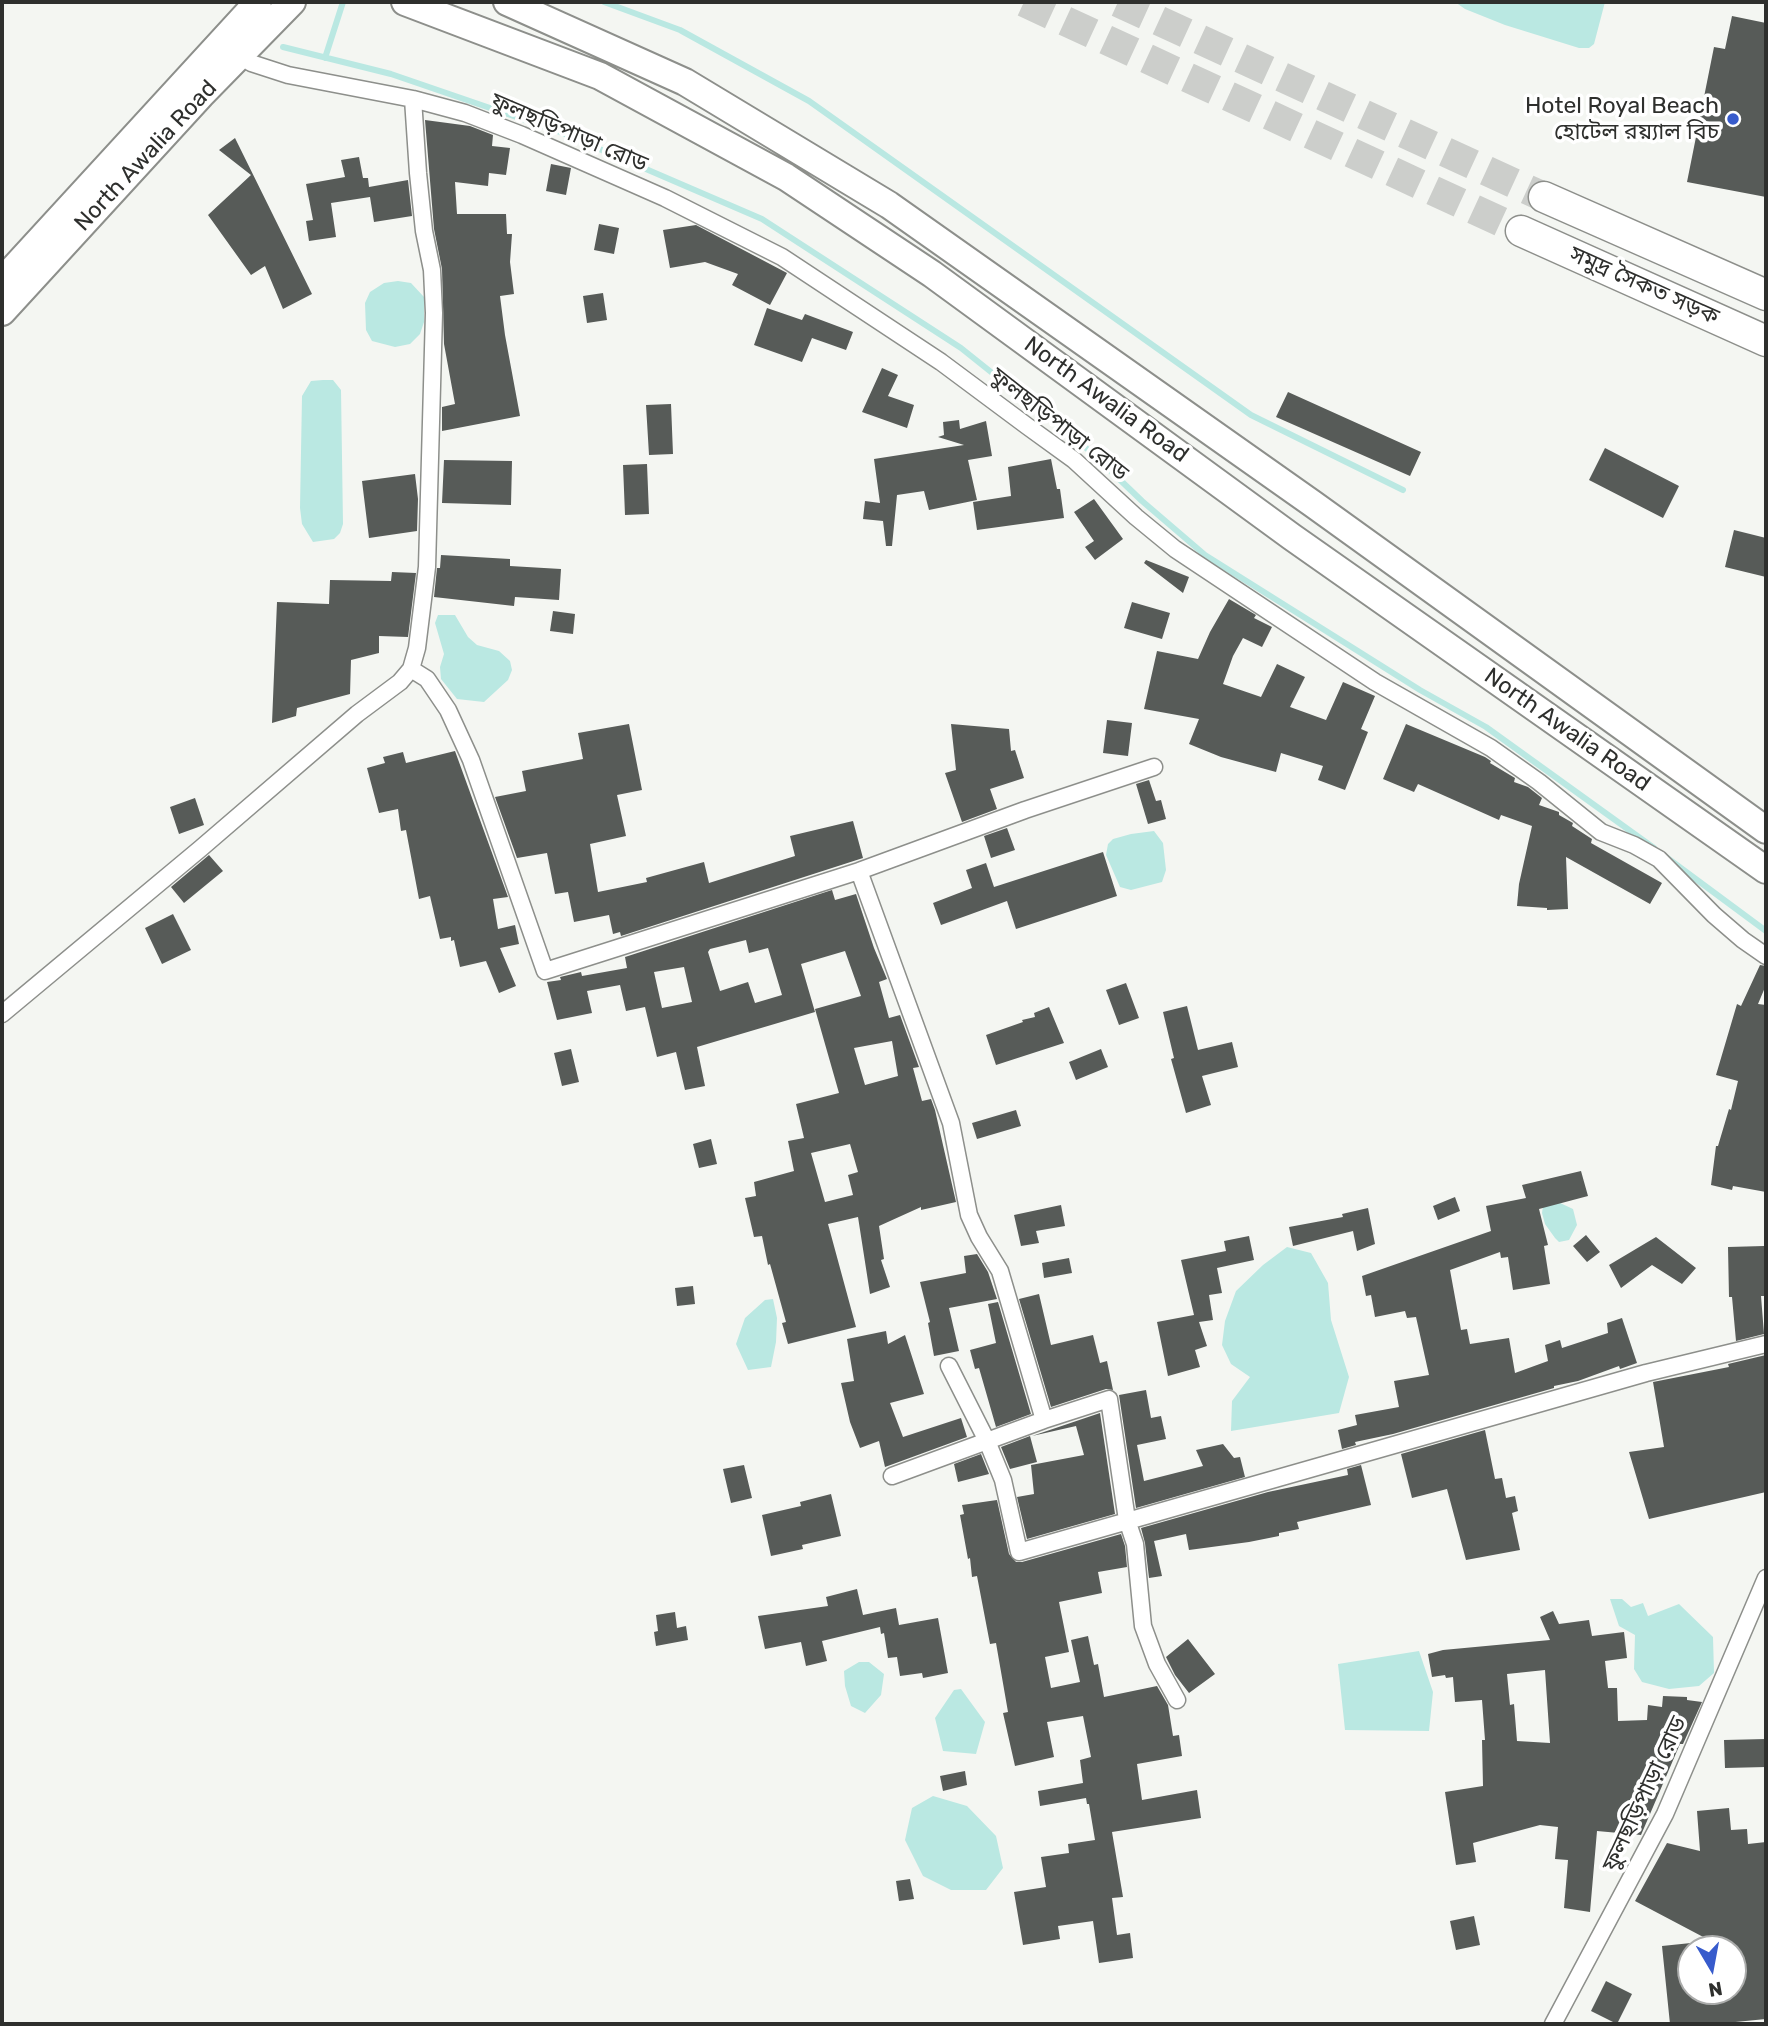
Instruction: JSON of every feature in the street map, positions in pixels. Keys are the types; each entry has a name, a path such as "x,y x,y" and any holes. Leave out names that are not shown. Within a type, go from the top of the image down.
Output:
{"highway":[{"name":"সমুদ্র সৈকত সড়ক","path":"1544,197 1766,295"},
{"name":"সমুদ্র সৈকত সড়ক","path":"1521,231 1766,341"}],"main road":[{"name":"North Awalia Road","path":"2,281 258,2"},
{"name":"North Awalia Road","path":"2,312 201,95 292,2"},
{"name":"North Awalia Road","path":"405,2 600,76 786,177 932,274 1299,541 1766,870"},
{"name":"North Awalia Road","path":"507,2 685,82 888,205 1766,830"},
{"path":"1299,541 1320,510"},
{"path":"1372,592 1393,562"}],"street":[{"name":"ফুলছড়িপাড়া রোড","path":"251,63 288,75 413,99 465,113 665,198 782,257 941,362 1074,460 1136,517 1175,548 1375,682 1491,748 1539,782 1601,832 1634,845 1659,859 1724,923 1766,956"},
{"path":"2,1014 357,714 400,682 411,669 427,567 434,313 432,270 424,231 418,173 413,99"},
{"path":"411,669 427,679 438,691 471,760 545,971 859,872 1025,810 1154,767"},
{"path":"859,872 951,1123 969,1215 1000,1271 1044,1420"},
{"path":"949,1366 987,1441 1003,1480 1019,1552 1646,1373 1766,1344"},
{"path":"892,1476 1109,1399 1127,1520 1135,1544 1143,1626 1157,1664 1177,1700"},
{"name":"ফুলছড়িপাড়া রোড","path":"1553,2024 1665,1814 1766,1578"}],"water":[{"path":"1455,2 1605,2 1594,44 1589,48 1579,48 1505,25 1465,9"},
{"path":"384,283 411,283 424,297 424,322 420,334 410,344 395,347 372,341 366,330 365,303 370,292"},
{"path":"333,380 341,390 343,524 334,539 313,542 302,524 300,508 302,396 311,381"},
{"path":"438,615 455,615 468,637 477,645 499,651 510,661 512,670 508,680 484,702 457,699 441,679 440,667 444,654 435,623"},
{"path":"1154,831 1163,843 1166,870 1162,882 1131,890 1120,887 1106,855 1108,844 1113,839"},
{"path":"1558,1202 1573,1209 1577,1225 1569,1240 1559,1242 1545,1224 1542,1213 1543,1206"},
{"path":"1287,1247 1311,1253 1328,1283 1331,1320 1349,1377 1339,1413 1231,1431 1232,1401 1250,1377 1231,1364 1222,1345 1225,1321 1236,1291"},
{"path":"773,1299 777,1318 771,1367 748,1370 736,1344 745,1318 765,1300"},
{"path":"1610,1599 1622,1599 1631,1607 1643,1603 1648,1616 1679,1604 1713,1637 1714,1673 1699,1686 1669,1689 1642,1682 1634,1669 1635,1635 1619,1626"},
{"path":"1419,1651 1433,1692 1429,1731 1345,1730 1338,1664"},
{"path":"859,1662 869,1662 884,1674 881,1695 865,1713 851,1706 845,1686 844,1671"},
{"path":"961,1689 985,1722 976,1754 943,1751 935,1718 954,1690"},
{"path":"933,1796 967,1806 996,1836 1003,1868 986,1890 951,1890 923,1876 905,1840 912,1808"}],"building":[{"name":"Hotel Royal Beach হোটেল রয়্যাল বিচ","path":"1732,16 1766,23 1766,197 1687,182 1714,47 1725,49"},
{"path":"425,120 470,126 493,135 492,146 510,148 506,175 489,173 488,186 455,182 457,214 506,214 507,234 512,234 510,262 514,294 500,296 520,416 442,431 442,407 455,404 444,344 442,269 434,229"},
{"path":"235,138 312,294 283,309 265,266 251,275 208,215 251,175 219,150"},
{"path":"359,157 363,178 368,178 369,187 408,180 412,216 374,222 370,197 331,203 336,237 309,241 306,221 313,220 306,184 345,177 341,160"},
{"path":"551,164 571,168 566,195 546,191"},
{"path":"599,224 619,228 614,254 594,250"},
{"path":"696,225 787,273 770,305 732,285 738,274 705,262 670,268 663,230"},
{"path":"603,293 607,320 587,323 583,296"},
{"path":"767,308 802,320 805,314 853,332 846,350 812,338 802,362 754,345"},
{"path":"882,368 898,375 888,396 914,405 907,428 862,412"},
{"path":"1288,392 1421,452 1410,476 1276,417"},
{"path":"671,404 673,454 649,455 646,405"},
{"path":"959,420 960,429 986,421 992,456 968,460 977,500 929,510 924,491 897,495 892,546 886,546 883,521 863,519 865,501 880,503 874,459 964,445 938,437 944,435 943,422"},
{"path":"1605,448 1679,486 1663,518 1589,480"},
{"path":"1051,459 1057,489 1060,489 1064,518 977,530 973,502 1011,496 1008,467"},
{"path":"444,460 512,461 511,505 442,503"},
{"path":"647,464 649,514 625,515 623,465"},
{"path":"415,474 418,499 417,531 369,538 362,481"},
{"path":"1094,499 1123,539 1095,560 1085,547 1094,541 1074,512"},
{"path":"1734,530 1766,538 1766,577 1725,567"},
{"path":"441,555 510,559 510,566 561,569 559,600 515,597 514,606 434,597"},
{"path":"1146,560 1189,577 1183,593 1144,563"},
{"path":"392,572 416,573 408,637 379,636 379,653 351,660 350,694 297,708 296,716 272,723 277,602 329,604 330,580 391,581"},
{"path":"1229,599 1256,615 1254,618 1272,627 1262,647 1243,638 1223,684 1261,697 1277,664 1305,677 1290,707 1326,720 1343,682 1375,696 1361,729 1368,732 1345,790 1318,780 1323,766 1281,753 1276,772 1221,757 1189,744 1199,719 1144,709 1157,651 1198,659"},
{"path":"1132,602 1170,613 1162,639 1124,628"},
{"path":"553,611 575,614 573,634 550,631"},
{"path":"1107,720 1132,723 1128,756 1103,753"},
{"path":"629,724 642,790 617,795 626,836 590,844 598,892 647,882 646,878 704,862 709,883 795,856 790,836 853,821 863,858 621,936 620,932 613,934 609,915 574,922 568,892 555,894 547,853 517,858 495,797 526,791 522,771 583,759 578,733"},
{"path":"951,724 1009,729 1011,751 1015,750 1024,778 990,789 997,809 962,822 945,773 956,770"},
{"path":"1406,724 1485,757 1515,778 1514,782 1528,787 1542,798 1539,805 1559,812 1559,815 1573,823 1572,826 1592,839 1591,843 1662,883 1650,904 1566,857 1568,909 1547,910 1517,906 1532,826 1501,815 1499,820 1418,784 1414,792 1383,779"},
{"path":"455,751 508,897 493,899 498,929 515,925 519,944 500,948 516,986 499,993 486,961 460,967 454,940 451,941 451,937 440,939 430,896 419,899 406,830 401,831 398,809 379,813 367,768 385,763 383,757 403,752 406,763"},
{"path":"1149,780 1156,801 1161,800 1166,819 1148,824 1136,784"},
{"path":"195,798 204,825 179,834 170,807"},
{"path":"1007,828 1015,850 991,858 984,836"},
{"path":"1103,852 1117,896 1016,929 1007,901 941,925 933,903 972,888 966,870 986,863 994,887"},
{"path":"209,855 223,871 184,903 171,887"},
{"path":"832,890 835,900 856,894 887,979 879,982 889,1018 900,1015 919,1067 913,1068 922,1101 931,1099 935,1110 956,1202 921,1210 921,1207 879,1226 884,1259 881,1260 890,1287 870,1294 858,1217 828,1224 856,1327 788,1344 782,1323 786,1322 762,1236 754,1237 745,1198 756,1196 754,1182 794,1171 788,1141 804,1138 796,1104 839,1093 815,1009 861,996 845,951 801,964 815,1012 697,1047 705,1086 685,1090 676,1052 657,1057 645,1007 626,1011 620,985 587,991 592,1013 557,1020 547,982 581,972 582,976 627,968 625,957","holes":["746,940 749,953 768,948 782,995 755,1003 748,982 720,991 708,952 710,949","684,967 692,1002 662,1008 654,972","892,1041 898,1076 865,1085 854,1048","850,1144 858,1172 848,1175 853,1195 825,1202 811,1153"]},
{"path":"173,914 191,950 162,964 145,928"},
{"path":"1760,965 1766,966 1766,985 1758,1004 1766,1005 1766,1192 1733,1186 1732,1190 1711,1185 1716,1146 1729,1109 1731,1110 1738,1081 1716,1075 1737,1004 1741,1006"},
{"path":"1126,983 1139,1018 1119,1025 1106,990"},
{"path":"1187,1006 1198,1050 1232,1042 1238,1067 1202,1076 1211,1105 1186,1113 1171,1059 1174,1058 1163,1012"},
{"path":"1049,1007 1064,1043 996,1065 986,1035 1035,1017 1034,1013"},
{"path":"571,1049 579,1082 562,1086 554,1053"},
{"path":"1101,1049 1108,1067 1076,1080 1069,1062"},
{"path":"1016,1110 1021,1126 977,1139 972,1123"},
{"path":"711,1139 717,1164 699,1168 693,1144"},
{"path":"1581,1171 1588,1196 1539,1209 1548,1245 1544,1246 1550,1284 1513,1290 1508,1257 1501,1258 1500,1252 1450,1270 1461,1330 1467,1329 1470,1344 1509,1338 1515,1373 1548,1361 1545,1345 1560,1340 1562,1348 1608,1333 1607,1323 1622,1318 1637,1363 1620,1369 1619,1366 1578,1381 1393,1434 1355,1442 1356,1445 1342,1449 1338,1430 1357,1425 1355,1415 1399,1407 1394,1381 1429,1375 1416,1317 1407,1318 1405,1311 1375,1317 1371,1295 1366,1296 1362,1276 1491,1231 1486,1206 1526,1198 1522,1185"},
{"path":"1455,1197 1460,1211 1438,1220 1433,1206"},
{"path":"1061,1205 1065,1226 1036,1231 1039,1243 1021,1246 1014,1215"},
{"path":"1368,1208 1375,1244 1357,1251 1353,1231 1293,1246 1289,1227 1343,1217 1342,1214"},
{"path":"1586,1235 1600,1252 1587,1262 1573,1246"},
{"path":"1249,1236 1254,1260 1217,1268 1222,1293 1209,1295 1213,1320 1199,1322 1207,1346 1195,1350 1200,1367 1168,1376 1157,1322 1194,1315 1181,1260 1226,1251 1224,1241"},
{"path":"1656,1237 1696,1268 1682,1284 1652,1265 1621,1288 1609,1265"},
{"path":"1764,1246 1765,1296 1761,1296 1764,1334 1736,1341 1732,1297 1729,1297 1728,1247"},
{"path":"977,1254 988,1272 997,1299 949,1308 959,1351 934,1356 928,1323 930,1322 920,1282 966,1273 964,1256"},
{"path":"1069,1258 1072,1273 1044,1278 1042,1263"},
{"path":"693,1286 695,1304 677,1306 675,1288"},
{"path":"1039,1294 1051,1345 1093,1335 1100,1363 1107,1361 1113,1390 1106,1389 1051,1407 1019,1299"},
{"path":"998,1302 1031,1414 996,1427 979,1368 975,1369 970,1350 996,1343 988,1304"},
{"path":"886,1331 888,1344 905,1335 924,1394 890,1403 903,1437 961,1418 967,1437 885,1467 879,1441 860,1448 850,1422 841,1383 854,1381 847,1339"},
{"path":"1766,1355 1766,1492 1649,1519 1629,1452 1664,1447 1653,1382 1729,1367 1728,1364"},
{"path":"1146,1390 1151,1418 1161,1416 1166,1439 1137,1445 1144,1481 1203,1466 1196,1450 1223,1444 1234,1458 1240,1457 1245,1477 1136,1508 1119,1395"},
{"path":"1100,1413 1115,1514 1027,1539 1017,1497 1034,1494 1031,1465 1084,1455 1076,1426 1032,1436"},
{"path":"1485,1430 1495,1479 1502,1478 1506,1498 1515,1496 1518,1511 1512,1513 1520,1550 1466,1560 1447,1489 1412,1498 1401,1454"},
{"path":"1030,1436 1037,1462 1010,1469 1001,1447"},
{"path":"981,1454 989,1474 958,1482 954,1464"},
{"path":"744,1465 752,1498 731,1503 723,1469"},
{"path":"1361,1465 1371,1505 1297,1522 1299,1529 1249,1542 1189,1550 1186,1534 1154,1541 1162,1576 1149,1578 1141,1528 1268,1492 1348,1475 1347,1469"},
{"path":"831,1494 841,1536 771,1556 762,1515 801,1506 800,1502"},
{"path":"997,1500 1009,1554 1016,1562 1121,1534 1125,1546 1127,1567 1098,1572 1102,1593 1059,1602 1069,1652 1045,1657 1051,1688 1080,1682 1071,1640 1088,1636 1094,1665 1098,1664 1104,1697 1157,1686 1168,1705 1173,1736 1179,1735 1182,1756 1137,1764 1142,1800 1197,1790 1201,1818 1112,1832 1123,1897 1112,1898 1117,1935 1130,1933 1133,1958 1099,1963 1093,1921 1058,1926 1060,1939 1023,1945 1014,1892 1046,1887 1041,1857 1069,1853 1068,1844 1095,1840 1086,1798 1040,1806 1038,1791 1083,1783 1080,1760 1091,1757 1083,1716 1047,1722 1054,1757 1015,1766 1003,1713 1008,1712 996,1643 990,1644 977,1576 972,1577 960,1515 964,1514 962,1505"},
{"path":"857,1589 863,1615 896,1608 899,1625 938,1618 948,1673 923,1678 922,1673 900,1676 897,1657 888,1658 884,1633 881,1634 880,1627 822,1641 827,1661 806,1666 801,1642 765,1649 758,1616 828,1606 826,1597"},
{"path":"1553,1611 1559,1624 1589,1620 1592,1636 1624,1632 1627,1658 1605,1661 1608,1688 1617,1688 1618,1721 1647,1720 1648,1705 1662,1707 1663,1696 1687,1697 1687,1700 1702,1702 1683,1744 1680,1744 1641,1835 1597,1831 1590,1912 1564,1908 1568,1860 1555,1859 1558,1827 1540,1825 1473,1843 1476,1862 1456,1865 1445,1792 1483,1786 1482,1740 1485,1740 1482,1700 1455,1702 1453,1677 1432,1677 1428,1654 1443,1650 1550,1640 1540,1617","holes":["1545,1670 1550,1743 1517,1741 1514,1704 1510,1705 1507,1674"]},
{"path":"675,1612 677,1628 686,1626 688,1640 656,1646 656,1615"},
{"path":"1188,1639 1215,1674 1189,1693 1175,1675 1166,1657"},
{"path":"1766,1739 1766,1767 1725,1768 1724,1740"},
{"path":"965,1771 967,1785 943,1791 940,1776"},
{"path":"1729,1808 1731,1830 1747,1829 1748,1844 1766,1842 1766,2019 1715,2024 1670,2024 1662,1946 1677,1944 1677,2005 1747,2005 1747,1935 1699,1935 1635,1901 1667,1843 1700,1851 1697,1811"},
{"path":"910,1879 914,1899 899,1901 896,1881"},
{"path":"1474,1916 1480,1945 1456,1950 1450,1921"},
{"path":"1606,1981 1632,1994 1617,2024 1591,2011"}],"waterway":[{"path":"325,58 343,2"},
{"path":"604,2 680,30 809,101 1251,415 1403,490"},
{"path":"283,47 391,74 560,132 762,219 961,348 1091,452 1142,501 1205,555 1420,690 1486,727 1654,848"},
{"path":"1666,857 1766,931"}],"tunnel":[{"path":"1024,2 1521,231"},
{"path":"1118,2 1544,197"}],"place":[{"name":"Hotel Royal Beach হোটেল রয়্যাল বিচ","path":"1733,119"}]}
